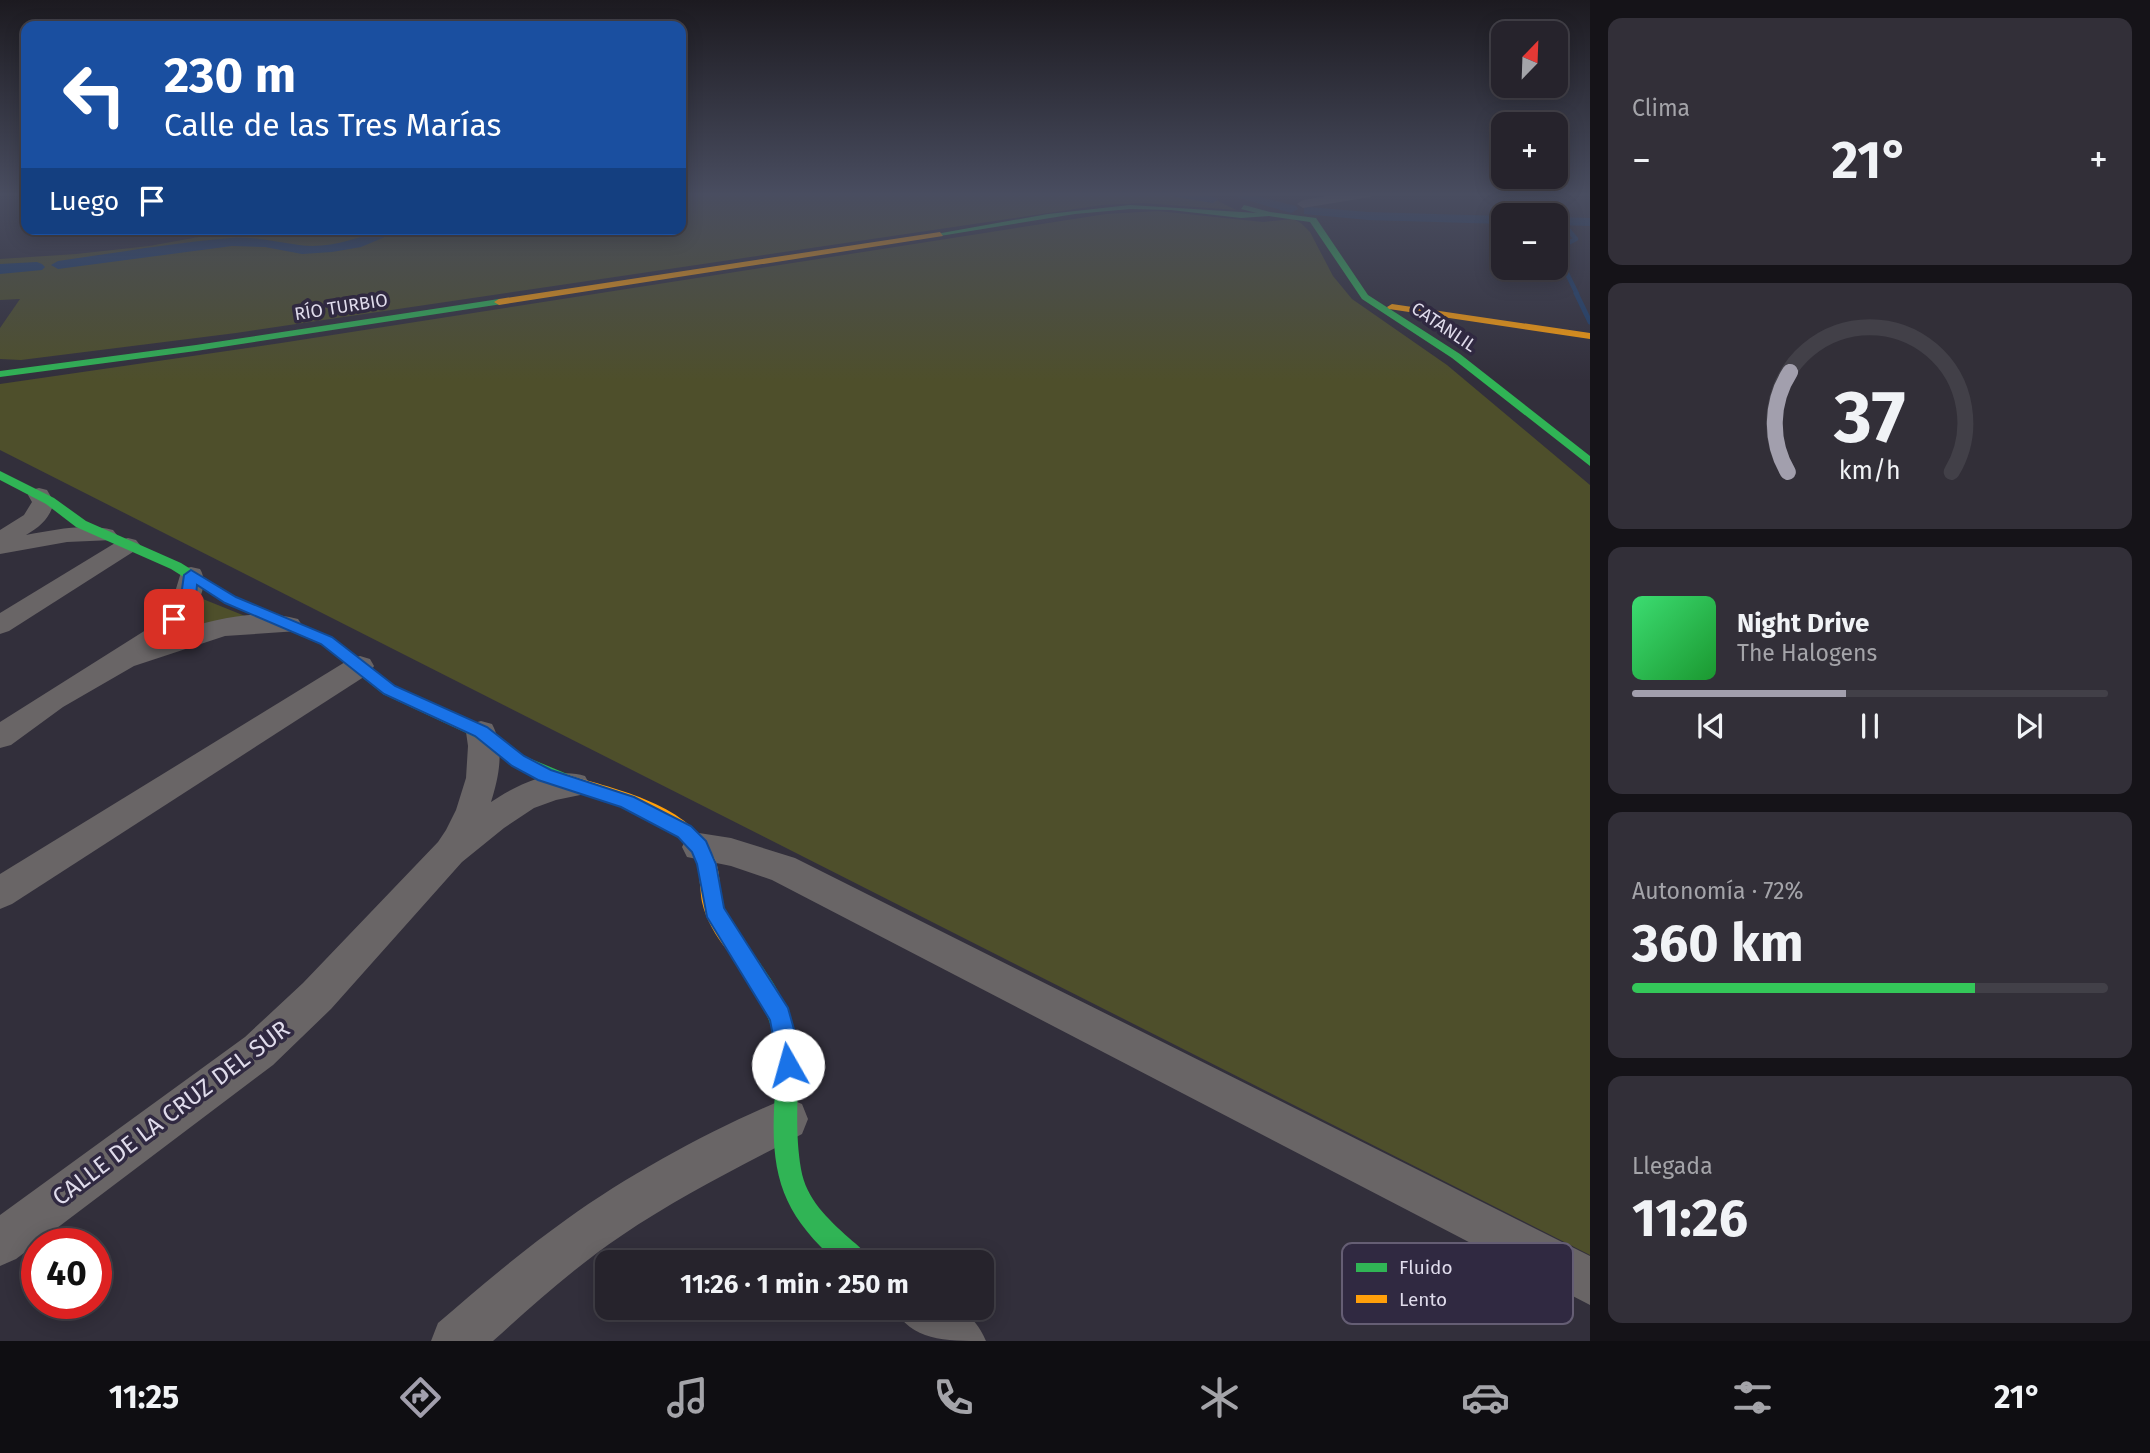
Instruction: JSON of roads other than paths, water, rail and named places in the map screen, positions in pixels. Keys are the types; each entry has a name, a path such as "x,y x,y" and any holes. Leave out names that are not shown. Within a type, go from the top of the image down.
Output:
{"street":[{"name":"RÍO TURBIO","path":"0,374 196,348 801,256"},
{"name":"CATANLIL","path":"1336,256 1358,289 1376,305 1465,363 1590,462"},
{"path":"1376,305 1590,336"},
{"path":"1394,316 1590,345"},
{"path":"0,475 39,495 81,524 191,575 230,600 327,640 389,690 408,701 481,732 518,761 574,785 628,802 685,831 699,847 707,864 714,910 780,1016 788,1047 787,1157 796,1195 820,1229 844,1250"},
{"path":"0,540 41,511 43,502 39,495"},
{"path":"0,547 67,536 117,540"},
{"path":"0,625 117,540"},
{"path":"0,737 53,700 148,643 174,619 188,596 191,575"},
{"path":"124,659 220,628 259,622 293,626"},
{"path":"0,893 360,666"},
{"name":"CALLE DE LA CRUZ DEL SUR","path":"450,852 467,824 483,767 486,755 481,732"},
{"name":"CALLE DE LA CRUZ DEL SUR","path":"0,1243 228,1075 278,1034 317,996 450,852 520,800 549,788 574,785"},
{"path":"699,847 731,852 783,869 1516,1243"},
{"path":"456,1341 538,1269 604,1220 675,1177 787,1119"},
{"path":"1573,1272 1590,1281"},
{"path":"934,1320 961,1341"}],"waterway":[{"path":"58,265 129,256"},
{"path":"0,269 37,267"},
{"path":"1568,276 1577,294"},
{"path":"1576,293 1590,322"}]}
